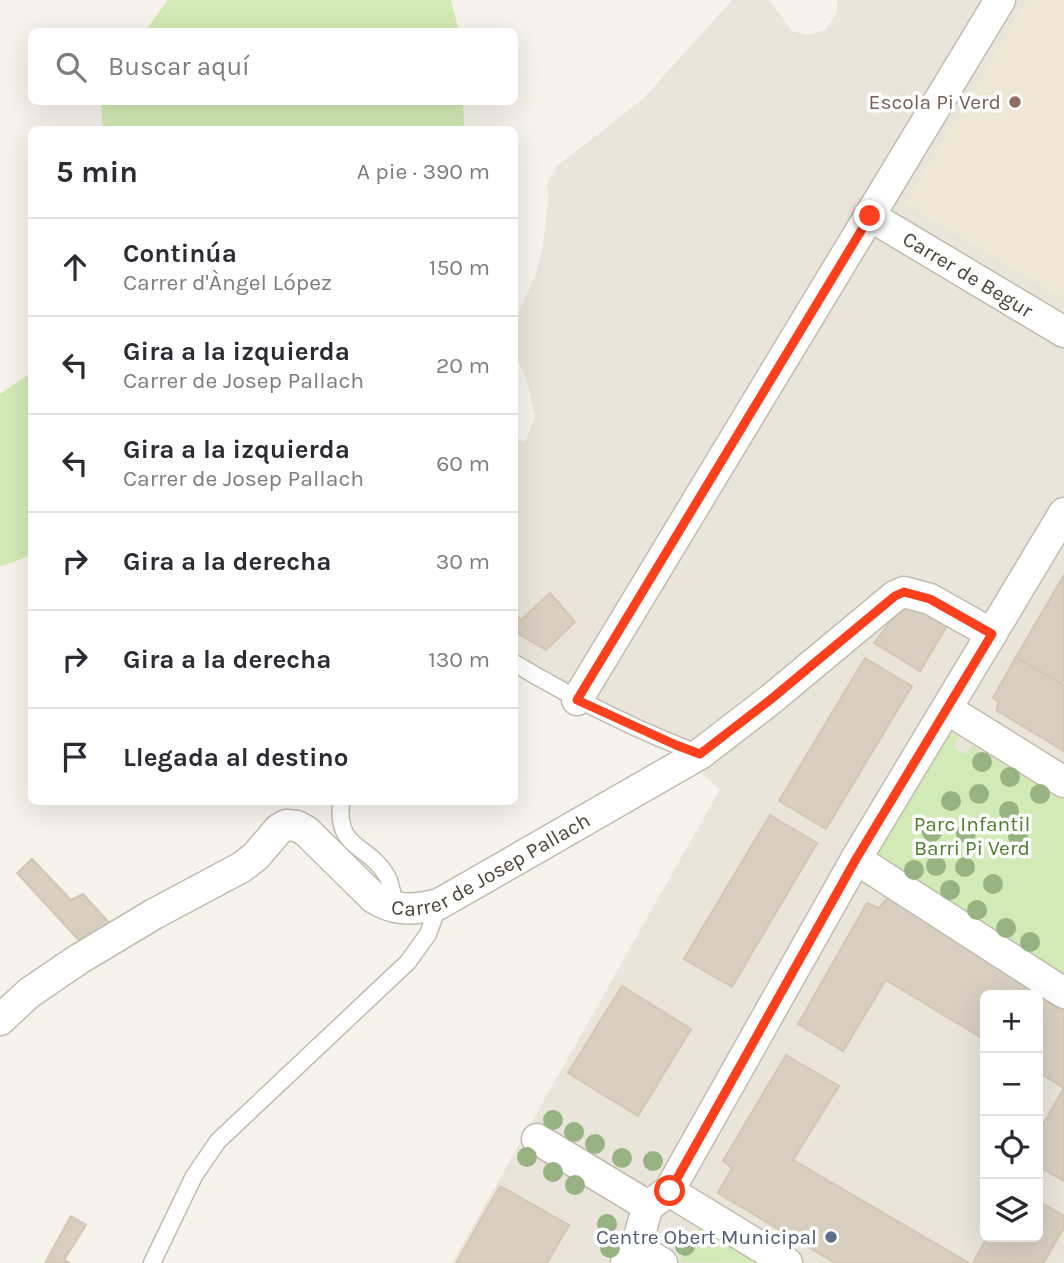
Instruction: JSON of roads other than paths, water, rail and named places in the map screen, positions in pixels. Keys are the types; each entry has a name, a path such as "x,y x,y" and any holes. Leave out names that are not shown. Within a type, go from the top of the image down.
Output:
{"street":[{"path":"577,700 1000,0"},
{"name":"Carrer de Begur","path":"870,216 1064,332"},
{"path":"662,1263 631,1255 659,1198 856,859 1064,513"},
{"name":"Carrer de Josep Pallach","path":"0,1020 29,993 79,959 154,914 242,867 286,825 297,826 306,831 374,898 395,908 407,910 439,904 700,754 770,700 895,596 904,592 930,599 992,634"},
{"path":"947,709 1064,782"},
{"path":"856,859 1064,993"},
{"path":"537,1139 788,1263"}],"lane":[{"path":"518,665 577,700 700,754"},
{"path":"341,805 339,816 342,829 347,838 387,876 395,908"},
{"path":"152,1263 194,1176 212,1149 300,1061 408,962 428,934 439,904"}],"place":[{"name":"Escola Pi Verd","path":"1015,102"},
{"name":"Centre Obert Municipal","path":"831,1237"}],"park label":[{"name":"Parc Infantil Barri Pi Verd","path":"972,836"}]}
